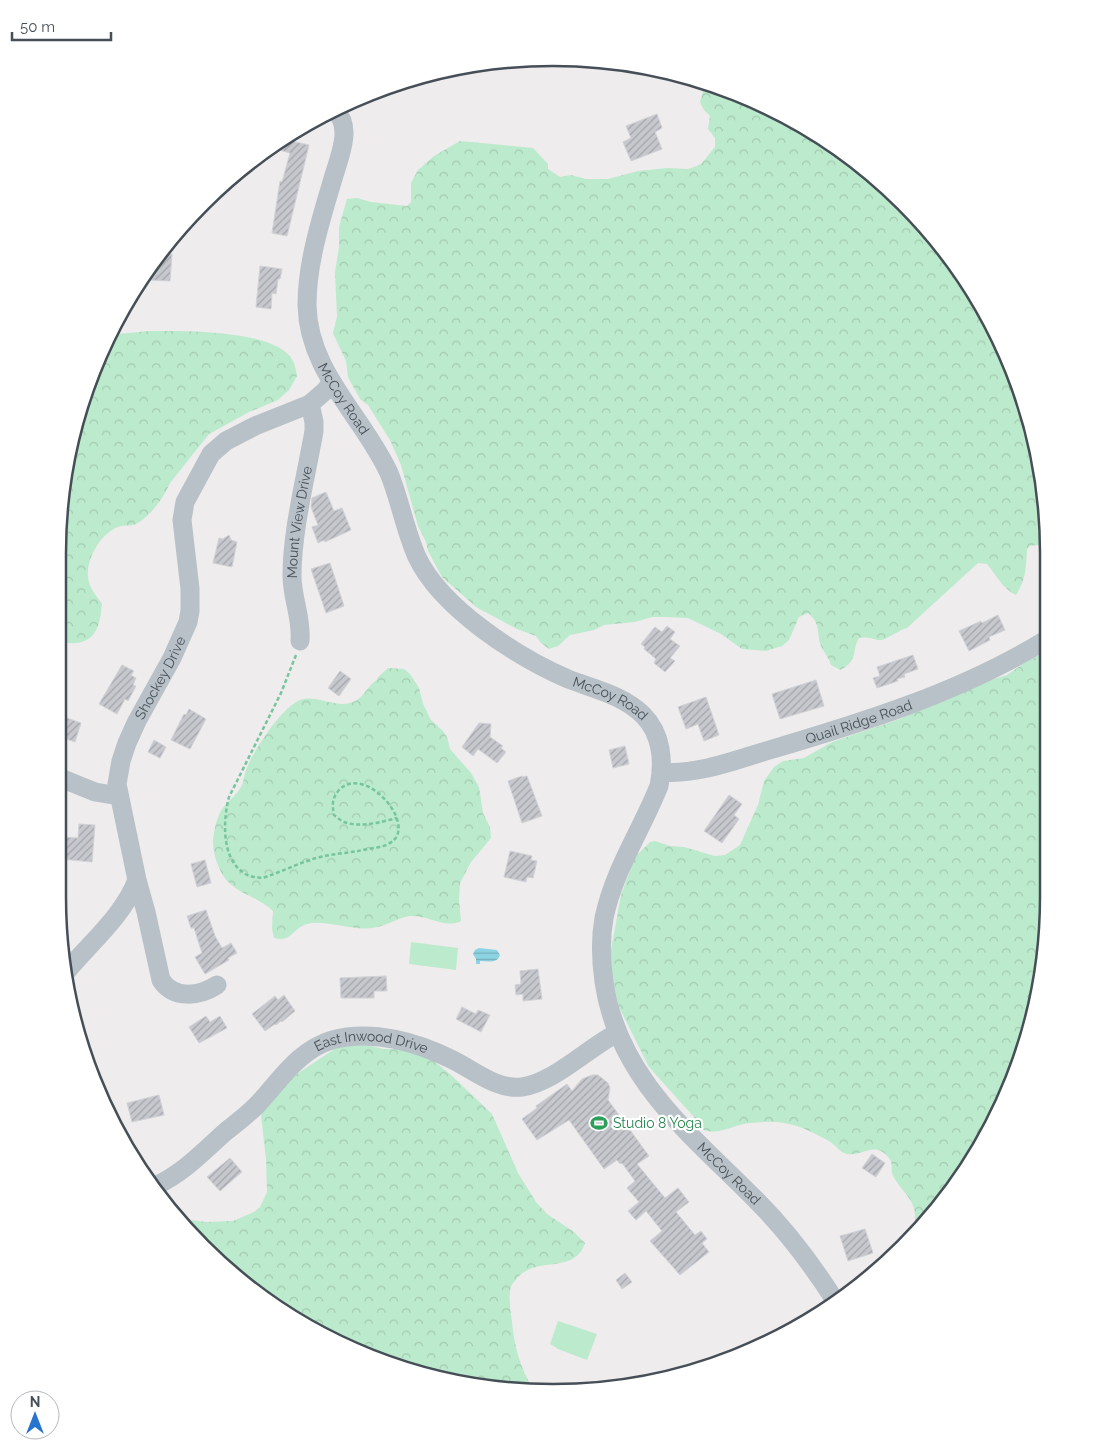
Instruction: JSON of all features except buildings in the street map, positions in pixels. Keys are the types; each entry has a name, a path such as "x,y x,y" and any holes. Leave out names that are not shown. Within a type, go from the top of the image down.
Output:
{"street":[{"name":"McCoy Road","path":"340,115 343,124 342,144 311,263 307,306 311,338 316,354 331,382 378,452 389,474 417,557 443,594 483,630 507,646 566,678 613,696 632,706 645,717 652,727 662,757 662,772 654,799 618,872 604,920 601,944 602,967 610,1014 630,1061 660,1104 773,1219 801,1252 832,1296"},
{"name":"Shockey Drive","path":"217,985 207,991 195,994 173,992 165,987 161,980 119,796 118,773 127,743 137,721 172,658 188,622 191,600 182,520 185,502 192,486 211,454 226,441 255,426 310,404 318,398 331,382"},
{"name":"Mount View Drive","path":"300,641 301,627 292,578 302,498 314,431 310,404"},
{"name":"Quail Ridge Road","path":"662,772 673,773 697,770 816,737 932,695 1003,663 1040,643"},
{"path":"66,780 95,792 119,796"},
{"path":"71,966 128,898 137,880"},
{"name":"East Inwood Drive","path":"160,1183 181,1171 256,1106 296,1061 307,1052 330,1040 359,1036 396,1039 433,1051 501,1085 516,1087 536,1084 549,1078 593,1047 617,1033"}],"path":[{"path":"300,641 294,663 281,693 229,797 225,812 224,828 228,850 235,865 244,874 262,878 321,857 383,846 394,841 399,833 399,823 397,818 388,802 372,788 357,782 343,785 334,795 332,806 334,815 343,822 359,824 381,823 397,818"}],"green space":[{"path":"703,90 739,103 796,131 823,148 874,187 897,209 919,232 958,283 990,338 1003,367 1023,427 1036,489 1040,545 1030,546 1027,549 1024,579 1016,595 1004,586 987,564 978,563 907,628 882,640 859,638 850,663 840,670 831,665 821,646 816,623 808,613 799,617 789,640 782,646 766,651 742,649 721,634 688,618 665,617 652,617 635,622 604,625 594,630 570,635 558,646 549,649 536,636 517,629 476,607 442,577 428,551 418,526 401,465 390,440 368,405 360,399 348,377 346,361 333,333 337,317 335,272 339,247 339,227 347,199 357,198 371,202 407,206 411,202 411,183 418,170 434,156 460,141 533,148 548,164 548,169 560,177 571,175 586,179 608,179 638,171 667,168 688,169 702,163 715,147 715,138 708,129 710,116 700,102"},
{"path":"149,331 182,331 249,337 269,343 284,351 293,361 297,376 289,390 278,400 249,412 209,434 170,483 161,500 142,521 134,525 120,526 106,535 96,547 89,562 88,570 90,585 102,604 98,626 88,639 78,643 68,643 66,643 66,553 70,489 83,427 92,397 118,334"},
{"path":"1040,655 1040,897 1036,961 1030,992 1014,1053 990,1112 958,1167 915,1222 912,1203 894,1177 890,1160 884,1153 878,1150 847,1154 818,1135 791,1124 773,1122 750,1123 714,1132 702,1129 693,1116 649,1067 619,1007 611,975 611,950 621,895 635,857 650,842 655,841 670,846 684,847 715,856 725,855 740,845 758,805 764,781 774,767 783,761 804,758 832,742 900,719 920,708 947,700 968,687 1007,675"},
{"path":"388,668 404,669 410,674 419,688 423,704 431,720 442,730 447,737 450,749 471,773 479,787 483,813 490,827 491,838 471,862 460,883 461,921 447,923 412,916 372,928 314,923 302,926 288,937 274,938 272,929 273,911 235,888 224,877 219,867 213,844 214,830 218,817 243,783 245,772 261,742 283,713 298,701 305,699 342,704 357,700"},
{"path":"411,942 458,948 456,970 409,964"},
{"path":"361,1043 383,1049 400,1049 424,1053 451,1075 492,1114 518,1173 536,1202 547,1214 574,1232 585,1243 580,1253 573,1259 535,1267 517,1278 511,1286 510,1305 516,1348 521,1365 530,1383 489,1380 427,1367 367,1347 338,1334 283,1302 257,1283 232,1263 189,1220 207,1222 233,1221 254,1212 260,1207 267,1192 266,1159 261,1115 264,1108 294,1076 336,1048"},
{"path":"558,1321 597,1334 587,1360 550,1344"}],"water":[{"path":"479,948 497,950 500,955 499,958 494,961 480,961 480,964 476,964 473,954"}],"place":[{"name":"Studio 8 Yoga","path":"599,1123"}]}
